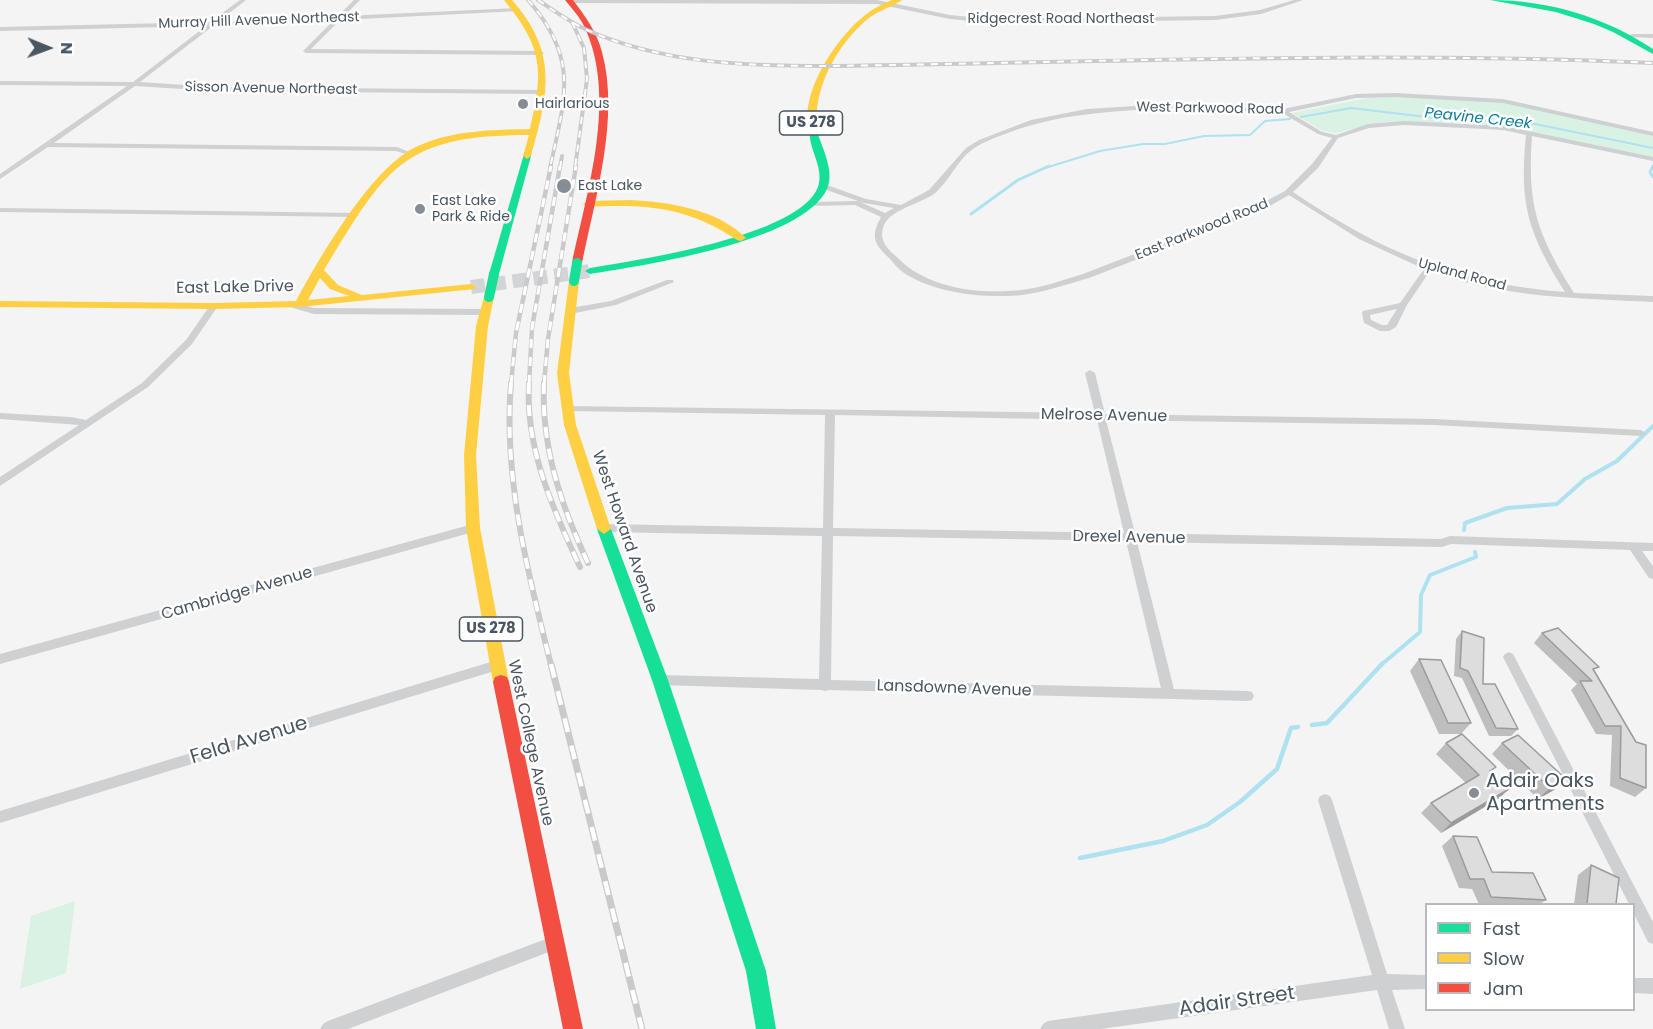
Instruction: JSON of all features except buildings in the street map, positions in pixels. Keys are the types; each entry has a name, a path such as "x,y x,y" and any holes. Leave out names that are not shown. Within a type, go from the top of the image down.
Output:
{"main road":[{"name":"West Howard Avenue","path":"569,0 592,32 600,57 605,88 600,132 570,310 563,373 567,408 604,528 660,680 756,970 766,1029"},
{"path":"1494,0 1519,2 1588,18 1632,36 1653,52"},
{"name":"US 278","path":"824,186 825,172 812,132 810,115 815,90 828,66 861,21 894,2"},
{"path":"296,304 382,174 409,153 445,139 473,133 534,132 543,92 541,53 532,29 513,5"},
{"name":"West College Avenue","path":"534,132 510,213 485,312 470,460 473,528 497,665 573,1029"},
{"path":"590,271 646,262 741,238 789,218 812,204 824,186"},
{"path":"588,204 647,201 681,206 713,218 741,238"},
{"path":"318,270 331,287 344,293 375,297"},
{"name":"East Lake Drive","path":"0,304 214,306 296,304 471,287"}],"street":[{"path":"0,177 134,84 243,0"},
{"path":"357,0 306,51 541,53"},
{"name":"Ridgecrest Road Northeast","path":"569,0 894,2 950,18 1021,21 1215,18 1261,12 1300,0"},
{"name":"Murray Hill Avenue Northeast","path":"0,29 212,24 341,18 513,5"},
{"path":"1632,36 1653,36"},
{"name":"Sisson Avenue Northeast","path":"0,83 134,84 214,89 543,92"},
{"name":"West Parkwood Road","path":"885,216 932,192 958,160 974,145 993,135 1031,122 1087,111 1177,106 1283,111 1368,95 1479,99 1527,105 1653,134"},
{"path":"1283,111 1320,133 1336,137 1368,126 1404,123 1471,125 1529,134 1653,159"},
{"path":"1529,134 1525,177 1528,209 1535,232 1571,295"},
{"name":"East Parkwood Road","path":"885,216 879,228 878,238 887,254 906,271 934,284 963,291 1009,294 1057,285 1086,276 1256,210 1289,192 1315,166 1336,137"},
{"path":"48,145 397,149 409,153"},
{"path":"824,186 864,201 900,207"},
{"name":"Upland Road","path":"1289,192 1327,218 1391,254 1428,268 1494,286 1571,295 1653,299"},
{"path":"812,204 856,203 885,216"},
{"path":"0,210 355,215"},
{"path":"1402,305 1428,268"},
{"path":"570,310 613,303 670,282"},
{"path":"296,304 314,311 485,312"},
{"path":"0,482 145,384 189,342 214,306"},
{"path":"1090,373 1169,695"},
{"name":"Melrose Avenue","path":"567,408 1435,422 1641,433"},
{"path":"825,686 830,412"},
{"path":"0,416 87,423"},
{"name":"Cambridge Avenue","path":"0,659 473,528"},
{"name":"Drexel Avenue","path":"604,528 1442,543 1450,540 1653,547"},
{"path":"1633,546 1653,575"},
{"path":"1509,657 1653,937"},
{"name":"Feld Avenue","path":"0,817 497,665"},
{"name":"Lansdowne Avenue","path":"660,680 1248,696"},
{"path":"1325,800 1397,1029"},
{"path":"328,1029 554,943"},
{"name":"Adair Street","path":"1047,1029 1381,982 1425,982"},
{"path":"1635,986 1653,986"}],"green space":[{"path":"1377,96 1515,104 1653,136 1653,159 1529,134 1468,126 1385,122 1335,133 1323,131 1292,113"},
{"path":"75,901 66,973 20,989 31,916"}],"waterway":[{"name":"Peavine Creek","path":"1301,117 1351,108 1444,119 1530,123 1653,148"},
{"name":"Peavine Creek","path":"1045,168 1100,151 1143,144 1165,144 1204,136 1250,135 1265,121 1290,119"},
{"name":"Peavine Creek","path":"971,214 1018,180 1049,166"},
{"path":"1653,166 1650,172 1653,177"},
{"path":"1464,530 1465,523 1507,508 1557,504 1585,479 1617,461 1653,426"},
{"path":"1381,665 1420,632 1421,595 1430,575 1476,557 1475,552"},
{"path":"1312,725 1327,723 1381,665"},
{"path":"1080,858 1163,841 1207,825 1240,802 1277,769 1291,728 1298,727"}],"tunnel":[{"path":"471,287 590,271"}],"railway":[{"path":"528,0 544,21 555,41 562,61 563,100 550,168"},
{"path":"538,0 579,26 614,41 674,56 736,64 829,66 1344,58 1653,63"},
{"path":"572,22 584,48 587,79 575,168"},
{"path":"560,168 562,156"},
{"path":"511,384 516,333 551,166"},
{"path":"529,384 532,328 560,166"},
{"path":"544,384 548,339 576,166"},
{"path":"511,383 509,418 514,490 526,561 551,665"},
{"path":"529,384 531,431 536,454 551,500 580,567"},
{"path":"544,384 549,453 561,497 588,563"},
{"path":"551,664 642,1029"}],"traffic: fast":[{"path":"1494,0 1577,15 1616,30 1653,52"},
{"path":"590,271 644,262 718,245 786,221 809,206 822,189 823,167 813,131"},
{"path":"494,274 527,156"},
{"path":"574,281 577,263"},
{"path":"489,297 494,274"},
{"path":"604,529 660,680 756,971 766,1029"}],"traffic: slow":[{"path":"508,0 531,30 538,46 542,78 534,132"},
{"path":"813,131 811,117 813,101 818,85 834,54 865,18 898,0"},
{"path":"300,304 324,262 377,182 403,157 438,141 457,137 534,132 527,156"},
{"path":"588,204 649,204 687,210 723,226 741,238"},
{"path":"318,270 334,287 357,295"},
{"path":"574,281 563,373 570,425 604,529"},
{"path":"300,304 471,287"},
{"path":"489,297 482,326 470,455 473,528 501,682"},
{"path":"0,304 214,306 300,304"}],"traffic: jam":[{"path":"569,0 588,26 598,52 603,80 600,143 577,263"},
{"path":"501,682 573,1029"}],"place":[{"name":"Hairlarious","path":"523,104"},
{"name":"East Lake","path":"564,186"},
{"name":"East Lake Park & Ride","path":"420,209"},
{"name":"Adair Oaks Apartments","path":"1474,793"}]}
